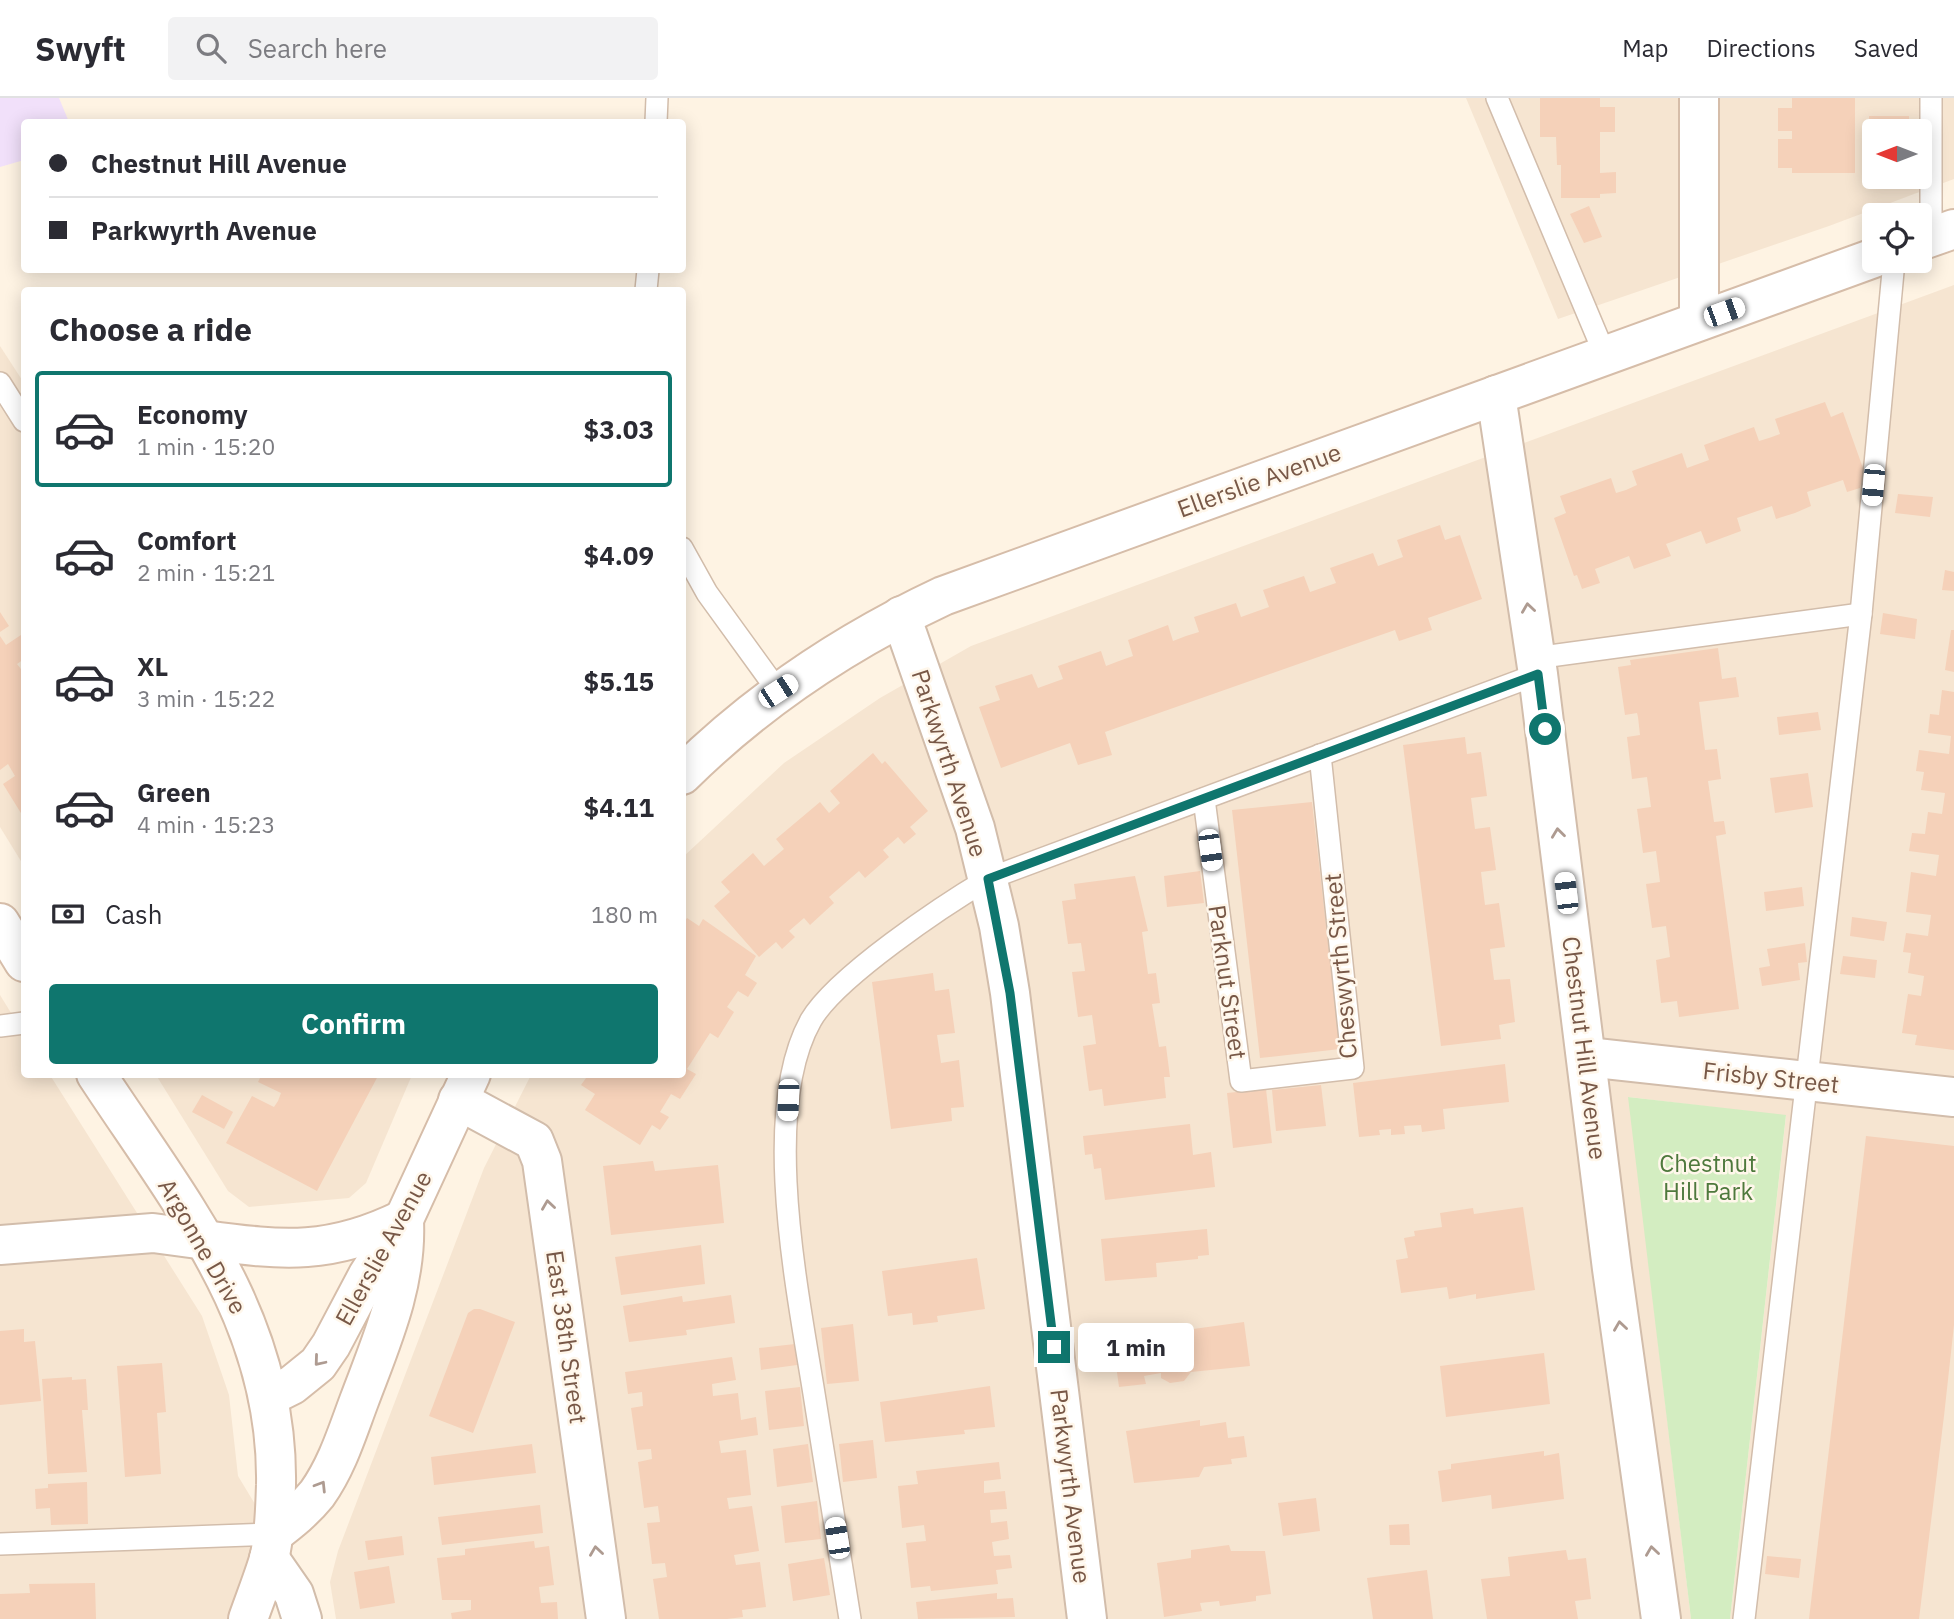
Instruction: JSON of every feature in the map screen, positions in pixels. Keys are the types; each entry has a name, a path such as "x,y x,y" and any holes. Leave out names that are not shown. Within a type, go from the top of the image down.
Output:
{"street":[{"path":"1699,98 1699,321"},
{"name":"Ellerslie Avenue","path":"686,772 778,691 901,616 989,577 1862,262"},
{"name":"Chestnut Hill Avenue","path":"1496,395 1537,666 1612,1269 1661,1619"},
{"name":"Parkwyrth Avenue","path":"901,616 975,828 988,879 1010,993 1087,1619"},
{"path":"0,923 21,957"},
{"name":"Frisby Street","path":"1587,1057 1954,1097"},
{"name":"Argonne Drive","path":"99,1078 205,1240 230,1283 247,1321 268,1397 276,1459 271,1546"},
{"name":"Ellerslie Avenue","path":"268,1397 292,1385 318,1364 368,1275 404,1219 465,1087"},
{"name":"East 38th Street","path":"465,1087 534,1141 542,1161 606,1619"},
{"path":"0,1245 153,1233 271,1249 330,1246 367,1237 404,1219 406,1251 400,1284 337,1460 318,1492 271,1546 248,1619"},
{"path":"271,1546 294,1594 302,1619"}],"lane":[{"path":"656,119 657,98"},
{"path":"1497,98 1605,355"},
{"path":"1931,98 1935,236"},
{"path":"1744,1619 1861,614 1893,273"},
{"path":"0,383 21,416"},
{"path":"686,555 714,603 778,691"},
{"path":"849,1619 789,1217 788,1100 795,1058 812,1019 842,985 950,901 988,879 1320,755 1537,666 1861,614"},
{"name":"Cheswyrth Street","path":"1241,1081 1353,1068 1320,755"},
{"name":"Parknut Street","path":"1204,799 1241,1081"},
{"path":"0,1026 21,1023"},
{"path":"0,1544 271,1546"}],"shaded area":[{"path":"0,98 59,98 68,119 21,119 21,161 0,167"},
{"path":"1466,98 1954,98 1954,179 1932,187 1932,119 1862,119 1862,189 1927,189 1890,203 1862,203 1862,214 1558,319"},
{"path":"1954,285 1954,1619 1730,1619 1786,1116 1629,1097 1691,1619 336,1619 330,1582 338,1551 484,1168 529,1078 686,1078 686,854 784,763 880,698 971,646"},
{"path":"0,346 21,378 21,861 0,827"},
{"path":"0,995 21,1029 21,1078 52,1078 202,1316 229,1395 238,1476 273,1534 248,1619 0,1619"},
{"path":"158,1078 411,1078 366,1183 349,1198 249,1207 228,1191"}],"green space":[{"name":"Chestnut Hill Park","path":"1628,1097 1786,1115 1730,1619 1691,1619"}],"building":[{"path":"1540,98 1600,98 1600,107 1615,107 1615,132 1600,132 1600,173 1616,172 1616,193 1600,194 1600,198 1561,198 1561,165 1557,165 1556,137 1540,137"},
{"path":"1792,98 1855,98 1855,173 1792,173 1792,168 1778,168 1778,139 1792,139 1792,131 1778,131 1778,108 1792,108"},
{"path":"1869,116 1909,116 1909,119 1869,119"},
{"path":"1589,206 1602,237 1584,243 1570,214"},
{"path":"1825,402 1831,417 1843,412 1864,471 1860,488 1847,492 1843,480 1807,492 1811,506 1776,519 1772,506 1737,518 1741,531 1706,544 1701,531 1666,544 1671,556 1634,569 1629,556 1595,569 1600,583 1582,589 1577,575 1574,576 1554,518 1566,513 1560,496 1611,478 1616,493 1626,490 1637,485 1632,471 1682,453 1687,468 1709,460 1704,445 1754,427 1759,441 1769,438 1780,434 1775,419"},
{"path":"1898,494 1933,497 1930,517 1895,513"},
{"path":"1440,525 1445,540 1460,535 1482,599 1428,618 1432,630 1399,641 1395,630 1105,732 1112,755 1078,765 1070,743 1001,768 979,707 1000,700 995,686 1032,674 1038,688 1063,679 1058,666 1101,651 1106,666 1133,656 1128,640 1168,625 1173,641 1199,632 1194,617 1236,603 1241,617 1269,607 1263,590 1304,576 1310,592 1336,583 1330,568 1373,553 1378,566 1403,557 1397,540"},
{"path":"1945,570 1954,572 1954,591 1942,590"},
{"path":"0,612 9,626 0,632"},
{"path":"1883,613 1917,619 1915,639 1880,634"},
{"path":"1951,630 1954,630 1954,672 1945,670"},
{"path":"21,635 21,661 17,664 21,669 21,813 3,784 15,776 8,764 0,770 0,636 6,645"},
{"path":"1718,648 1722,679 1736,677 1739,697 1699,702 1705,750 1717,749 1721,779 1708,781 1714,822 1724,821 1726,834 1716,836 1739,1009 1679,1017 1677,1001 1661,1003 1656,960 1670,957 1666,926 1652,928 1646,884 1660,882 1656,851 1643,853 1637,809 1651,807 1647,777 1632,779 1627,737 1640,735 1638,717 1637,713 1625,715 1618,667 1631,665 1630,660"},
{"path":"1942,690 1954,692 1954,1050 1915,1045 1917,1035 1902,1033 1908,994 1921,996 1924,976 1908,973 1911,953 1903,952 1906,933 1928,936 1931,915 1906,912 1911,872 1936,876 1939,855 1909,851 1912,833 1925,834 1928,812 1942,814 1945,793 1921,790 1924,772 1916,771 1919,750 1949,754 1951,736 1928,733 1930,714 1939,715"},
{"path":"1818,712 1821,730 1779,735 1777,717"},
{"path":"1465,737 1467,754 1481,752 1487,796 1471,798 1475,829 1490,827 1496,870 1481,872 1485,905 1499,903 1505,947 1490,949 1494,980 1510,979 1515,1022 1499,1025 1501,1039 1441,1046 1403,745"},
{"path":"873,753 882,764 885,761 928,811 910,827 916,834 904,844 898,837 883,850 889,857 865,878 859,871 829,897 834,903 810,925 804,918 789,931 795,937 782,949 776,942 759,957 714,906 730,892 721,882 753,853 764,866 784,849 776,839 820,802 829,813 840,803 830,791"},
{"path":"1808,773 1813,807 1775,813 1770,778"},
{"path":"1312,802 1340,1049 1260,1058 1232,810"},
{"path":"1200,871 1204,903 1167,907 1164,876"},
{"path":"1135,876 1148,931 1142,932 1148,974 1156,973 1160,1003 1152,1004 1159,1047 1166,1046 1170,1077 1164,1077 1166,1098 1104,1106 1102,1089 1089,1091 1083,1046 1096,1044 1092,1015 1078,1017 1072,972 1085,971 1081,943 1068,944 1062,901 1076,899 1074,884"},
{"path":"1802,887 1804,906 1766,911 1764,892"},
{"path":"1852,917 1887,922 1884,941 1850,936"},
{"path":"686,919 699,926 703,919 756,956 745,975 757,983 748,997 738,991 727,1007 734,1012 718,1038 710,1033 687,1069 696,1074 680,1099 671,1094 660,1112 669,1117 660,1130 652,1125 640,1145 585,1110 595,1094 581,1085 586,1078 686,1078"},
{"path":"1805,943 1807,962 1798,963 1800,980 1762,986 1759,968 1770,966 1767,949"},
{"path":"1843,956 1877,960 1875,978 1840,974"},
{"path":"933,973 935,991 949,989 955,1033 937,1035 941,1063 959,1060 964,1107 951,1108 952,1121 891,1129 872,982"},
{"path":"1505,1064 1509,1102 1443,1109 1445,1129 1422,1132 1421,1125 1404,1126 1405,1134 1391,1135 1391,1129 1379,1130 1380,1135 1359,1137 1353,1083"},
{"path":"260,1078 377,1078 317,1191 226,1143 252,1096 274,1107 278,1101 281,1093 258,1082"},
{"path":"1321,1085 1326,1126 1276,1131 1272,1090"},
{"path":"1266,1089 1272,1143 1233,1148 1227,1093"},
{"path":"202,1095 233,1112 224,1129 192,1112"},
{"path":"1190,1124 1193,1155 1211,1152 1215,1187 1105,1200 1101,1168 1094,1169 1092,1154 1085,1155 1083,1136"},
{"path":"1866,1136 1954,1146 1954,1325 1944,1416 1919,1619 1809,1619"},
{"path":"653,1161 655,1171 718,1165 724,1223 611,1235 603,1166"},
{"path":"1523,1207 1535,1290 1476,1299 1476,1294 1449,1299 1447,1287 1401,1293 1396,1260 1408,1258 1404,1238 1415,1236 1414,1231 1442,1227 1440,1213 1473,1208 1474,1214"},
{"path":"1207,1229 1209,1255 1198,1256 1198,1259 1156,1263 1157,1277 1105,1281 1101,1239"},
{"path":"701,1245 705,1284 621,1295 615,1257"},
{"path":"977,1258 985,1309 937,1316 938,1322 913,1325 912,1313 888,1316 882,1271"},
{"path":"731,1295 735,1323 686,1330 687,1335 629,1342 623,1306 682,1296 683,1302"},
{"path":"474,1309 515,1322 473,1433 429,1416 468,1313"},
{"path":"1244,1322 1250,1366 1191,1372 1184,1381 1170,1383 1161,1378 1161,1373 1144,1376 1146,1384 1119,1387 1112,1336 1185,1326 1186,1330"},
{"path":"853,1324 859,1381 827,1384 821,1328"},
{"path":"24,1329 24,1342 35,1341 41,1401 0,1405 0,1331"},
{"path":"795,1344 797,1365 761,1370 759,1348"},
{"path":"1544,1353 1550,1404 1446,1417 1440,1366"},
{"path":"732,1357 736,1380 712,1384 713,1396 738,1393 741,1420 756,1417 758,1435 719,1441 721,1453 746,1450 751,1495 727,1498 729,1509 752,1506 759,1551 734,1555 736,1565 760,1562 766,1607 742,1610 743,1617 727,1619 659,1619 653,1579 667,1577 665,1563 652,1564 647,1523 660,1522 658,1506 644,1508 638,1462 652,1459 651,1449 637,1450 631,1408 643,1406 642,1392 628,1394 625,1372"},
{"path":"162,1363 166,1412 157,1413 161,1474 125,1477 117,1366"},
{"path":"72,1377 72,1380 86,1379 88,1410 82,1410 87,1472 48,1474 42,1379"},
{"path":"990,1386 995,1427 964,1430 965,1434 885,1442 880,1402"},
{"path":"800,1387 804,1426 769,1430 765,1391"},
{"path":"1200,1420 1200,1426 1226,1422 1228,1438 1244,1436 1247,1457 1231,1459 1232,1464 1204,1467 1199,1477 1134,1483 1126,1431"},
{"path":"873,1440 877,1478 843,1482 839,1444"},
{"path":"532,1444 536,1473 434,1485 431,1457"},
{"path":"808,1444 813,1482 777,1487 773,1449"},
{"path":"1544,1451 1544,1456 1559,1453 1564,1499 1492,1509 1491,1495 1442,1502 1438,1471 1451,1469 1451,1464"},
{"path":"999,1462 1001,1479 984,1481 984,1493 1005,1491 1007,1509 990,1510 991,1523 1007,1521 1009,1539 992,1542 994,1556 1010,1555 1012,1568 996,1570 998,1584 931,1591 930,1586 911,1588 906,1543 926,1541 924,1525 902,1528 898,1486 918,1484 916,1471"},
{"path":"87,1482 88,1524 51,1525 50,1508 36,1509 35,1489 48,1488 48,1484"},
{"path":"1316,1498 1320,1531 1283,1536 1278,1503"},
{"path":"817,1501 821,1539 785,1543 781,1506"},
{"path":"540,1505 543,1533 442,1545 438,1517"},
{"path":"1409,1524 1410,1545 1390,1545 1389,1525"},
{"path":"402,1536 404,1555 368,1560 365,1541"},
{"path":"534,1541 535,1548 549,1546 554,1585 539,1587 541,1603 557,1602 558,1619 452,1619 451,1613 471,1610 471,1600 442,1600 437,1558 465,1555 465,1549"},
{"path":"1229,1545 1231,1551 1265,1551 1271,1594 1256,1596 1256,1601 1220,1606 1219,1601 1200,1603 1202,1611 1164,1617 1157,1563 1191,1558 1191,1550"},
{"path":"1566,1550 1568,1560 1586,1558 1591,1599 1575,1601 1578,1619 1487,1619 1481,1579 1510,1576 1508,1557"},
{"path":"1767,1556 1801,1559 1799,1578 1765,1574"},
{"path":"824,1558 830,1595 793,1601 788,1564"},
{"path":"389,1566 395,1603 360,1609 354,1572"},
{"path":"1427,1570 1433,1619 1373,1619 1367,1578"},
{"path":"95,1583 96,1619 0,1619 0,1594 30,1593 29,1584"},
{"path":"997,1593 997,1599 1013,1598 1015,1617 918,1619 916,1602"}],"route":[{"path":"1054,1347 1010,993 988,879 1538,674 1545,729"}]}
